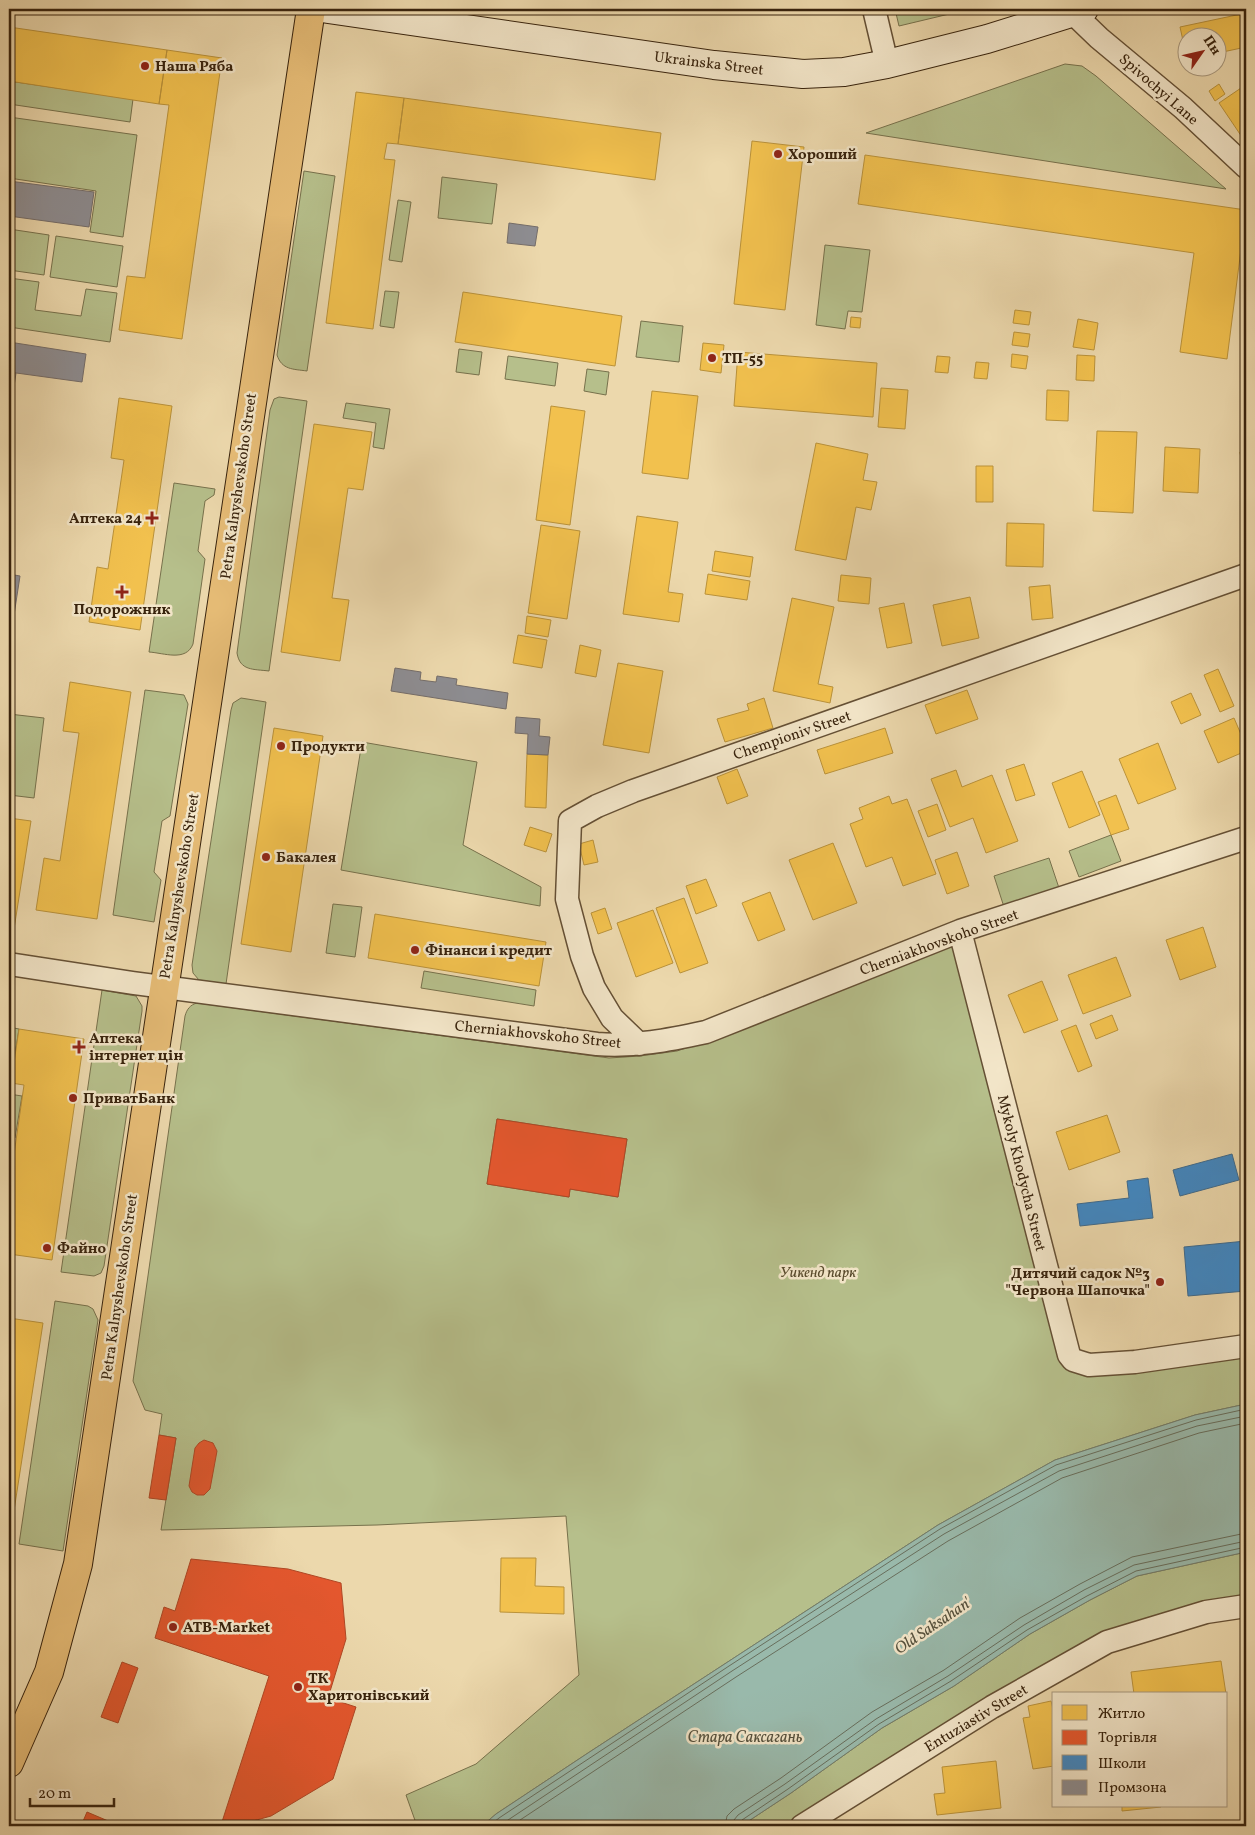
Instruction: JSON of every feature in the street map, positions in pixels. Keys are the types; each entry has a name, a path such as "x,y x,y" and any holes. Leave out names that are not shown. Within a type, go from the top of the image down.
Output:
{"main road":[{"name":"Petra Kalnyshevskoho Street","path":"10,1758 49,1672 78,1564 311,9"},
{"name":"Ukrainska Street","path":"328,9 738,68 803,74 844,72 887,64 987,38 1078,11"}],"street":[{"path":"874,9 887,64"},
{"name":"Spivochyi Lane","path":"1078,11 1099,38 1183,108 1246,167"},
{"name":"Chempioniv Street","path":"639,1044 612,1018 594,988 582,956 567,899 570,821 597,806 633,791 1246,575"},
{"name":"Cherniakhovskoho Street","path":"9,964 164,987 597,1044 639,1044 706,1032 960,931 1246,838"},
{"name":"Mykoly Khodycha Street","path":"960,931 1069,1355 1073,1360 1089,1364 1126,1363 1246,1346"},
{"name":"Entuziastiv Street","path":"802,1826 992,1707 1107,1642 1206,1612 1246,1606"}],"green space":[{"path":"895,9 965,9 966,10 899,26"},
{"path":"1065,64 1082,66 1096,76 1226,189 866,133"},
{"path":"9,81 133,99 130,122 9,104"},
{"path":"9,117 137,135 123,237 90,232 96,191 9,178"},
{"path":"304,171 335,176 307,371 285,366 277,355"},
{"path":"442,177 497,184 492,224 438,218"},
{"path":"398,200 411,202 402,262 389,260"},
{"path":"9,229 49,235 44,275 9,270"},
{"path":"56,236 123,246 117,287 50,277"},
{"path":"825,245 870,250 862,312 848,311 845,329 816,325"},
{"path":"9,278 39,282 35,310 81,316 86,289 117,293 110,342 9,327"},
{"path":"385,291 399,292 394,328 380,326"},
{"path":"641,321 683,326 679,362 636,357"},
{"path":"459,349 482,352 479,375 456,372"},
{"path":"508,356 558,363 555,386 505,379"},
{"path":"587,369 609,372 606,395 584,391"},
{"path":"279,397 307,401 269,671 244,666 237,653 270,410 274,399"},
{"path":"346,403 390,409 384,449 373,447 376,423 343,418"},
{"path":"174,483 215,489 214,495 205,501 198,551 205,559 193,644 190,650 180,655 149,652"},
{"path":"145,690 184,695 188,704 170,816 162,821 154,872 161,880 154,922 113,915"},
{"path":"241,698 266,702 226,984 199,980 193,973 192,965 231,710 233,703"},
{"path":"9,714 44,718 34,798 9,795"},
{"path":"362,742 477,762 463,845 541,887 540,906 341,870"},
{"path":"1111,835 1121,861 1079,877 1069,851"},
{"path":"1049,858 1059,888 1004,907 994,876"},
{"path":"333,904 362,907 355,957 326,953"},
{"name":"Уикенд парк","path":"956,942 1073,1360 1246,1346 1246,1404 1195,1415 1055,1460 938,1525 588,1753 496,1814 482,1826 417,1826 406,1795 476,1764 579,1675 566,1516 377,1525 161,1530 176,1438 159,1435 162,1414 145,1410 133,1381 185,1016 188,1009 197,1003 609,1058 677,1051 712,1039","holes":["497,1119 627,1139 618,1197 570,1189 569,1197 487,1184"]},
{"path":"424,971 536,990 534,1006 421,988"},
{"path":"102,990 136,996 142,1006 142,1011 104,1266 101,1273 94,1276 61,1272"},
{"path":"14,1028 19,1029 12,1072 9,1071 8,1048 9,1037"},
{"path":"9,1094 22,1096 15,1138 9,1137"},
{"path":"55,1301 88,1306 93,1309 98,1320 63,1551 19,1544"},
{"path":"1246,1552 1246,1606 1107,1642 802,1826 741,1826 882,1728 954,1686 1030,1634 1090,1600 1137,1576"}],"water":[{"name":"Стара Саксагань","path":"1246,1404 1246,1552 1137,1576 1090,1600 1030,1634 954,1686 882,1728 741,1826 482,1826 496,1814 588,1753 938,1525 1055,1460 1195,1415"}],"building: Житло":[{"path":"1246,13 1246,47 1228,51 1228,28 1180,27"},
{"path":"9,27 167,50 159,104 9,81"},
{"path":"167,50 222,58 182,339 119,330 127,276 145,278 169,105 159,104"},
{"path":"1219,84 1225,94 1215,101 1209,91"},
{"path":"1241,88 1246,95 1246,143 1219,103"},
{"path":"356,92 404,98 398,144 387,143 384,159 395,160 373,329 326,323"},
{"path":"404,98 661,133 655,180 398,144"},
{"path":"752,141 804,147 785,310 734,304"},
{"path":"865,155 1246,210 1227,359 1180,352 1194,253 858,204"},
{"path":"463,292 622,316 615,366 455,342"},
{"path":"1015,310 1031,312 1029,325 1013,323"},
{"path":"851,317 861,318 860,328 850,327"},
{"path":"1078,319 1098,323 1094,350 1073,347"},
{"path":"1014,332 1030,334 1028,347 1012,345"},
{"name":"ТП-55","path":"703,343 724,345 721,373 700,370"},
{"path":"738,352 877,363 873,417 734,406"},
{"path":"1012,354 1028,356 1026,369 1011,367"},
{"path":"1077,355 1095,356 1094,381 1076,380"},
{"path":"937,356 950,357 948,373 935,372"},
{"path":"976,362 989,363 987,379 974,378"},
{"path":"881,388 908,390 905,429 878,427"},
{"path":"1047,390 1069,391 1068,421 1046,420"},
{"path":"652,391 698,396 688,479 642,473"},
{"path":"119,398 172,406 140,630 89,622 97,567 108,569 124,460 111,458"},
{"path":"551,406 585,411 570,525 536,520"},
{"path":"314,424 372,432 363,490 348,488 332,598 349,600 340,661 281,652"},
{"path":"1097,431 1137,432 1133,513 1093,511"},
{"path":"816,443 868,454 863,480 877,482 871,510 856,507 846,560 795,550"},
{"path":"1165,447 1200,449 1198,493 1163,491"},
{"path":"1246,451 1246,472 1243,472 1240,452"},
{"path":"976,466 993,466 993,502 976,502"},
{"path":"637,516 678,522 668,592 683,594 679,622 623,614"},
{"path":"1007,523 1044,524 1043,567 1006,566"},
{"path":"541,525 580,531 567,619 528,613"},
{"path":"715,551 753,557 750,577 712,571"},
{"path":"708,574 750,581 747,600 705,594"},
{"path":"841,575 871,578 869,604 838,601"},
{"path":"1050,585 1053,618 1032,620 1029,587"},
{"path":"970,597 979,638 942,646 933,605"},
{"path":"792,598 834,607 818,684 833,687 830,703 773,691"},
{"path":"904,603 912,643 887,648 879,608"},
{"path":"527,616 551,620 548,637 525,633"},
{"path":"518,635 547,640 542,668 513,663"},
{"path":"580,645 601,650 596,677 575,673"},
{"path":"618,663 663,671 649,753 603,745"},
{"path":"1218,669 1234,706 1220,712 1204,675"},
{"path":"70,682 131,692 97,919 36,910 44,858 60,861 79,733 63,731"},
{"path":"967,690 978,719 936,734 925,705"},
{"path":"1191,693 1201,715 1181,724 1171,702"},
{"path":"764,698 773,728 725,742 717,719 749,710 747,704"},
{"path":"1234,718 1246,746 1246,751 1218,763 1204,731"},
{"path":"274,728 323,736 291,952 241,944"},
{"path":"885,728 893,753 825,774 817,750"},
{"path":"1158,743 1176,789 1138,804 1119,759"},
{"path":"527,754 548,755 546,808 525,807"},
{"path":"1024,764 1035,795 1016,801 1006,770"},
{"path":"737,769 748,796 727,804 717,777"},
{"path":"956,770 962,787 992,775 1018,841 986,853 973,818 950,827 931,779"},
{"path":"1082,771 1100,815 1069,828 1052,783"},
{"path":"1116,795 1129,829 1111,835 1098,802"},
{"path":"889,796 892,804 907,799 936,874 903,886 892,857 866,867 850,824 863,819 859,808"},
{"path":"937,804 946,830 928,837 918,811"},
{"path":"9,818 31,821 14,929 9,928"},
{"path":"530,827 552,834 546,852 524,845"},
{"path":"593,840 598,862 584,865 579,844"},
{"path":"833,843 857,903 813,920 789,860"},
{"path":"957,852 969,886 947,894 935,860"},
{"path":"706,879 717,906 696,914 686,886"},
{"path":"770,892 785,930 758,941 742,903"},
{"path":"684,898 708,963 680,973 656,908"},
{"path":"605,908 612,929 598,934 591,913"},
{"path":"653,910 673,963 636,977 617,923"},
{"path":"375,914 546,942 539,986 368,958"},
{"path":"1203,927 1216,967 1180,980 1166,940"},
{"path":"1116,957 1131,996 1083,1014 1068,975"},
{"path":"1042,981 1058,1020 1024,1033 1008,995"},
{"path":"1112,1015 1118,1030 1096,1039 1090,1024"},
{"path":"1076,1025 1092,1066 1078,1072 1061,1031"},
{"path":"19,1029 84,1039 52,1260 9,1254 9,1189 24,1085 11,1083"},
{"path":"1107,1115 1120,1152 1069,1170 1056,1132"},
{"path":"9,1318 43,1323 9,1543"},
{"path":"501,1558 536,1558 535,1586 564,1587 564,1614 500,1612"},
{"path":"1221,1661 1226,1692 1134,1692 1131,1672"},
{"path":"1051,1701 1052,1766 1033,1769 1023,1718 1030,1717 1028,1706"},
{"path":"996,1761 1001,1808 937,1815 934,1794 945,1793 942,1767"},
{"path":"1242,1768 1246,1768 1246,1807"},
{"path":"1122,1808 1151,1808 1122,1811"}],"building: Торгівля":[{"path":"497,1119 627,1139 618,1197 570,1189 569,1197 487,1184"},
{"path":"159,1435 176,1438 166,1500 149,1498"},
{"path":"204,1440 213,1443 217,1451 210,1489 204,1495 197,1495 192,1492 189,1486 195,1448"},
{"name":"ТК Харитонівський","path":"191,1559 288,1569 341,1583 346,1639 328,1698 356,1707 333,1779 271,1816 235,1826 221,1825 269,1676 155,1638 164,1607 175,1611"},
{"path":"122,1662 138,1668 118,1723 101,1717"},
{"path":"87,1812 120,1826 81,1826"}],"building: Школи":[{"path":"1232,1154 1239,1180 1180,1196 1173,1170"},
{"path":"1148,1178 1153,1218 1080,1226 1077,1204 1129,1198 1127,1181"},
{"path":"1246,1241 1246,1291 1188,1296 1184,1247"}],"building: Промзона":[{"path":"9,181 94,192 89,227 9,216"},
{"path":"509,223 538,227 535,246 507,243"},
{"path":"9,342 86,354 82,382 9,372"},
{"path":"9,372 16,373 12,400 9,399"},
{"path":"9,574 20,576 14,615 9,614"},
{"path":"395,668 421,672 420,680 436,682 437,676 457,679 456,685 508,693 506,709 391,691"},
{"path":"516,717 540,719 539,736 550,737 548,755 527,754 528,734 515,733"}],"place":[{"name":"Наша Ряба","path":"145,66"},
{"name":"Хороший","path":"778,154"},
{"name":"ТП-55","path":"712,358"},
{"name":"Аптека 24","path":"152,518"},
{"name":"Подорожник","path":"122,592"},
{"name":"Продукти","path":"281,746"},
{"name":"Бакалея","path":"266,857"},
{"name":"Фінанси і кредит","path":"415,950"},
{"name":"Аптека інтернет цін","path":"79,1047"},
{"name":"ПриватБанк","path":"73,1098"},
{"name":"Файно","path":"47,1248"},
{"name":"Дитячий садок №3 \"Червона Шапочка\"","path":"1160,1282"},
{"name":"ATB-Market","path":"173,1627"},
{"name":"ТК Харитонівський","path":"298,1687"}],"water label":[{"name":"Old Saksahan'","path":"932,1625"}]}
